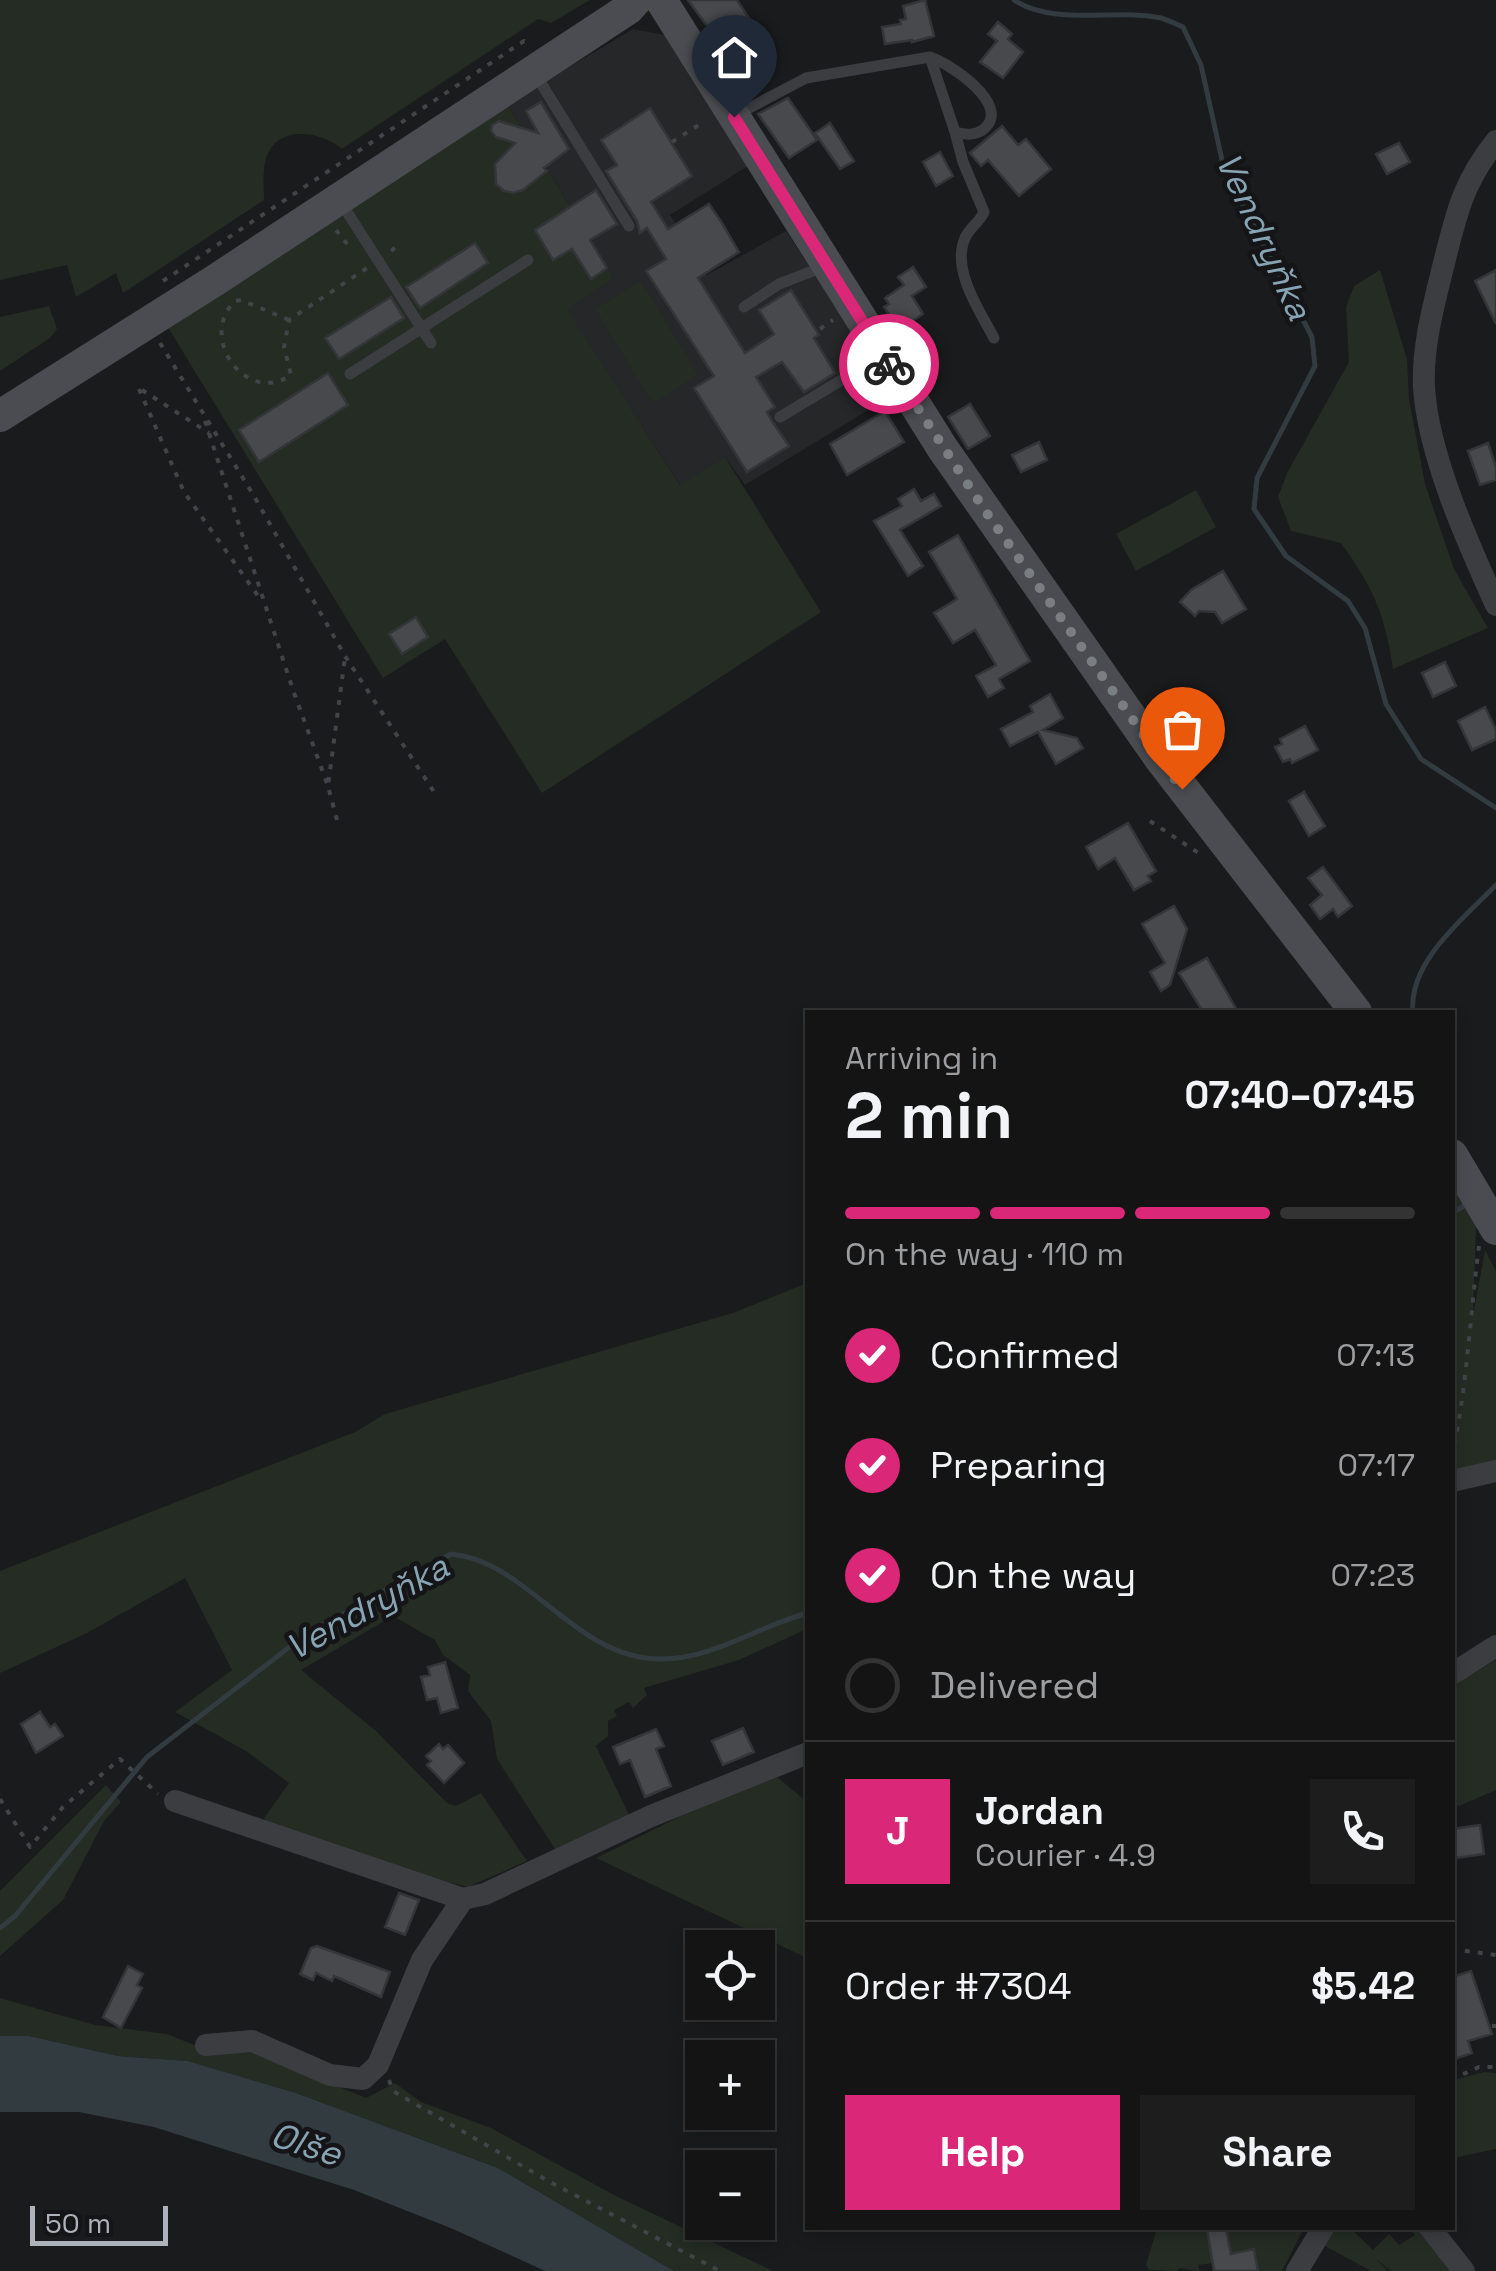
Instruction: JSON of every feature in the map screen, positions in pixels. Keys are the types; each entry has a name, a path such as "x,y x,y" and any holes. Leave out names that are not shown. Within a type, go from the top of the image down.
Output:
{"street":[{"path":"0,416 628,10 636,0"},
{"path":"661,0 726,115 826,264 942,449 1161,760 1354,1010"},
{"path":"1496,141 1463,191 1426,346 1424,387 1430,422 1462,526 1496,605"},
{"path":"1455,1160 1483,1217"},
{"path":"1455,1481 1496,1471"},
{"path":"1455,1672 1496,1646"},
{"path":"176,1800 463,1898 485,1894 651,1816 805,1754"},
{"path":"206,2045 252,2040 330,2074 353,2080 370,2074 422,1960 463,1898"},
{"path":"1297,2271 1322,2230"},
{"path":"1432,2230 1464,2271"}],"lane":[{"path":"726,115 806,78 930,56 965,76 992,112 983,131 956,132"},
{"path":"930,56 963,162 984,212 966,236 963,251 965,276 994,338"},
{"path":"539,67 629,226"},
{"path":"338,197 430,342"},
{"path":"350,374 528,260"},
{"path":"744,307 779,284 826,264"},
{"path":"780,417 883,355"}],"path":[{"path":"152,288 524,42 538,52 539,67"},
{"path":"672,142 726,115"},
{"path":"322,239 337,229 356,256"},
{"path":"290,320 235,301 226,312 221,340 226,358 241,374 252,378 274,381 291,375 284,348 290,320 400,244"},
{"path":"241,300 248,288"},
{"path":"148,321 345,656 436,795"},
{"path":"209,434 139,388 184,492 265,605"},
{"path":"202,411 336,820"},
{"path":"328,786 345,656"},
{"path":"1150,821 1207,858"},
{"path":"1455,1443 1463,1405 1483,1217"},
{"path":"0,1799 30,1847 63,1807 120,1759 145,1780"},
{"path":"1455,1949 1496,1955"},
{"path":"384,2050 386,2074 393,2090 550,2182 720,2271"},
{"path":"1455,2071 1461,2075 1479,2067 1496,2067"}],"shaded area":[{"path":"0,0 590,0 551,23 538,19 342,149 311,135 279,140 266,159 264,200 123,293 116,273 76,297 67,265 0,280"},
{"path":"633,29 665,35 748,166 670,215 707,275 786,231 893,395 745,485 725,457 681,486 566,309 614,278 507,104"},
{"path":"507,104 614,278 567,309 680,485 725,457 821,612 542,793 445,639 383,678 167,326"},
{"path":"1380,270 1407,359 1409,399 1425,484 1454,569 1488,628 1393,669 1381,617 1352,559 1341,543 1291,531 1278,497 1287,473 1349,362 1346,307 1354,286"},
{"path":"641,281 698,375 653,403 595,309"},
{"path":"49,306 57,329 50,338 0,371 0,317"},
{"path":"1196,490 1216,527 1136,571 1116,534"},
{"path":"1455,1192 1476,1225 1473,1316 1485,1250 1496,1271 1496,1462 1455,1471"},
{"path":"805,1284 805,1630 739,1660 644,1688 647,1695 633,1708 629,1702 614,1710 617,1716 608,1721 608,1736 596,1746 630,1817 555,1849 497,1759 491,1721 468,1691 470,1675 443,1655 435,1640 393,1616 301,1670 376,1731 447,1803 456,1806 481,1793 527,1861 468,1887 416,1874 266,1822 264,1818 289,1783 246,1751 175,1712 232,1670 185,1578 87,1633 0,1673 0,1571 355,1432 385,1414 733,1313"},
{"path":"1496,1660 1496,1790 1459,1806 1455,1804 1455,1689 1460,1681"},
{"path":"777,1777 805,1800 805,1957 775,1943 775,1930 748,1930 596,1858 734,1790"},
{"path":"106,1785 121,1802 104,1821 63,1900 0,1956 0,1891"},
{"path":"0,1998 95,2025 167,2034 217,2054 254,2052 366,2098 395,2083 421,2102 491,2128 685,2229 685,2240 708,2240 773,2271 674,2271 498,2168 296,2093 188,2061 118,2056 29,2036 0,2036"},
{"path":"1496,2073 1496,2149 1455,2158 1455,2079"},
{"path":"1156,2230 1303,2230 1282,2271 1223,2271 1221,2262 1198,2265 1200,2271 1149,2270 1146,2265"},
{"path":"1334,2230 1352,2230 1373,2250 1389,2234 1399,2245 1415,2235 1411,2230 1429,2230 1461,2271 1391,2271 1376,2259 1388,2271 1371,2271 1325,2246"}],"water":[{"name":"Olše","path":"0,2036 29,2036 118,2056 188,2061 296,2093 498,2168 674,2271 545,2271 354,2190 154,2127 79,2112 0,2112"}],"building":[{"path":"688,0 737,0 754,26 748,29 760,46 734,63"},
{"path":"925,0 934,36 885,44 882,27 901,24 900,20 906,19 903,6"},
{"path":"998,22 1012,34 1008,39 1023,52 1003,78 980,62 997,41 988,34"},
{"path":"788,98 817,140 789,158 758,114"},
{"path":"541,102 569,149 523,190 504,191 496,184 495,164 515,143 496,137 492,125 499,121 538,133 526,111"},
{"path":"650,108 692,176 651,202 668,229 709,204 722,223 739,252 698,278 745,353 774,334 759,310 791,290 819,335 814,338 835,373 804,392 782,362 756,377 775,407 767,412 789,446 747,472 694,388 714,376 646,271 666,259 647,228 640,233 637,221 606,171 617,165 601,140"},
{"path":"830,123 854,161 840,169 815,133"},
{"path":"1002,126 1018,145 1026,139 1051,169 1019,196 988,160 981,166 970,153"},
{"path":"1399,143 1410,162 1387,174 1376,154"},
{"path":"940,152 953,176 936,186 923,162"},
{"path":"596,190 617,224 590,240 607,268 591,279 572,249 553,260 535,230"},
{"path":"475,243 488,263 420,308 406,287"},
{"path":"913,267 926,287 912,296 923,314 899,330 884,307 889,304 885,298 904,285 898,277"},
{"path":"1496,270 1496,324 1475,281"},
{"path":"391,297 404,318 339,359 325,338"},
{"path":"328,373 348,405 259,462 239,430"},
{"path":"970,404 990,436 968,449 948,417"},
{"path":"885,411 904,442 847,475 830,444"},
{"path":"1039,442 1047,460 1021,472 1012,455"},
{"path":"1488,443 1496,480 1480,485 1468,451"},
{"path":"914,489 921,501 934,494 941,506 900,530 923,566 908,576 874,521 902,506 898,499"},
{"path":"958,535 1030,661 999,679 1004,688 988,697 976,676 996,665 975,630 953,643 934,613 957,599 929,552"},
{"path":"1223,571 1246,609 1222,623 1215,612 1199,611 1195,616 1180,602 1191,590"},
{"path":"416,617 428,637 402,654 389,634"},
{"path":"1445,662 1456,686 1433,697 1422,673"},
{"path":"1050,694 1063,718 1043,730 1077,738 1083,748 1056,764 1038,732 1010,746 1001,729 1033,712 1030,706"},
{"path":"1485,707 1496,739 1472,750 1458,721"},
{"path":"1305,726 1318,750 1292,763 1290,759 1283,762 1275,747 1282,744 1280,739"},
{"path":"1304,792 1325,826 1309,836 1289,801"},
{"path":"1128,823 1156,871 1148,876 1151,881 1134,890 1115,858 1098,869 1086,847"},
{"path":"1323,867 1352,906 1338,917 1333,909 1320,919 1310,905 1322,895 1308,878"},
{"path":"1174,906 1187,929 1170,985 1161,991 1150,972 1165,963 1142,924"},
{"path":"1207,958 1237,1010 1202,1010 1179,973"},
{"path":"445,1662 458,1708 441,1713 437,1698 427,1700 421,1677 430,1675 428,1667"},
{"path":"40,1712 50,1727 55,1724 63,1736 36,1753 21,1724"},
{"path":"743,1728 754,1752 723,1765 712,1741"},
{"path":"656,1729 664,1746 656,1749 671,1786 645,1797 630,1760 620,1764 613,1747"},
{"path":"439,1744 443,1749 448,1745 464,1763 444,1783 427,1765 431,1761 426,1756"},
{"path":"1480,1825 1484,1854 1456,1858 1455,1829"},
{"path":"399,1893 419,1900 405,1935 385,1927"},
{"path":"317,1946 390,1972 381,1997 334,1976 332,1981 316,1973 313,1980 300,1974 311,1948"},
{"path":"128,1966 143,1974 137,1985 142,1988 121,2028 103,2017"},
{"path":"1471,1971 1492,2034 1468,2041 1472,2053 1455,2059 1455,1976"},
{"path":"1207,2230 1226,2230 1231,2254 1254,2249 1258,2271 1214,2271"}],"waterway":[{"name":"Vendryňka","path":"1014,0 1048,13 1144,15 1183,27 1201,65 1224,169 1312,337 1315,366 1257,478 1254,509 1286,556 1348,601 1365,628 1386,704 1421,759 1496,808"},
{"name":"Vendryňka","path":"1413,1010 1419,976 1429,959 1496,885"},
{"path":"1455,1211 1469,1203"},
{"name":"Vendryňka","path":"0,1928 15,1916 147,1757 305,1635 451,1554 504,1573 577,1628 630,1655 661,1659 699,1654 805,1614"}],"way so far":[{"path":"889,364 942,449 1182,789"}],"route":[{"path":"734,117 889,364"}]}
